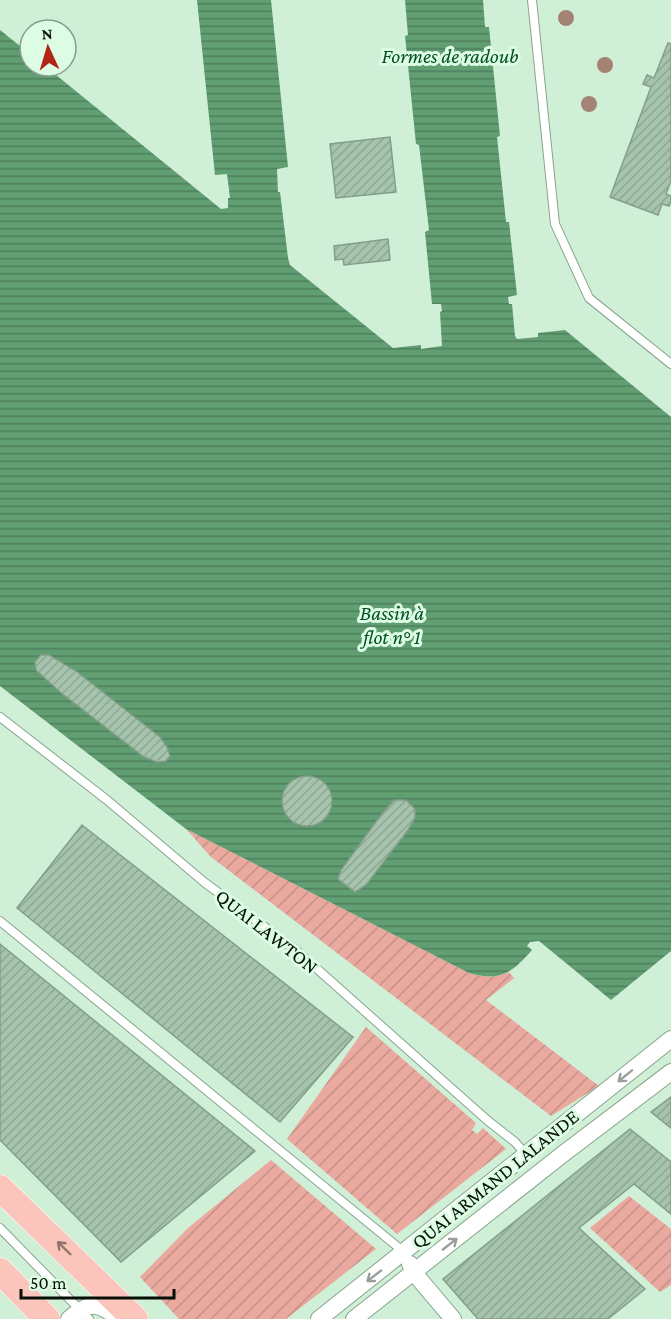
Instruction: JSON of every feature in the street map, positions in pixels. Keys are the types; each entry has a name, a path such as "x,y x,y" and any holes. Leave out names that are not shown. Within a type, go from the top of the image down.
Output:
{"main road":[{"path":"0,1188 135,1319"},
{"path":"0,1271 47,1319"}],"street":[{"name":"QUAI ARMAND LALANDE","path":"319,1319 671,1039"},
{"name":"QUAI ARMAND LALANDE","path":"354,1319 671,1072"},
{"path":"404,1252 415,1272 453,1319"},
{"path":"79,1316 88,1305 97,1305 120,1319"}],"lane":[{"path":"532,0 555,224 589,298 671,364"},
{"name":"QUAI LAWTON","path":"0,717 107,800 204,882 297,951 487,1120 515,1142 526,1155"},
{"path":"0,921 404,1252"},
{"path":"0,1228 79,1316"}],"shaded area":[{"path":"186,829 469,973 489,977 509,972 514,978 486,1000 599,1086 551,1116 211,857"},
{"path":"366,1027 476,1123 472,1130 477,1134 483,1128 506,1149 397,1234 287,1139"},
{"path":"271,1160 376,1249 286,1319 179,1319 140,1277 188,1228"},
{"path":"629,1196 671,1229 671,1285 660,1292 590,1228"}],"water":[{"name":"Bassin à flot n° 1","path":"197,0 271,0 288,167 277,169 278,192 280,192 290,265 393,348 421,345 421,349 442,346 441,304 432,304 425,232 429,230 419,145 416,144 405,36 408,35 405,0 483,0 485,27 489,27 500,136 497,137 517,295 508,297 509,304 512,304 515,336 517,339 538,337 538,333 565,330 671,417 671,951 611,1000 539,941 530,942 527,946 532,950 518,965 505,974 480,976 469,973 186,829 0,686 0,30 18,44 18,78 60,78 221,209 228,208 228,198 230,198 227,174 215,175"}],"building":[{"path":"668,43 671,44 671,181 666,194 671,196 671,201 669,206 662,204 658,215 610,197 651,87 643,84 647,75 654,78"},
{"path":"390,137 396,192 336,198 330,144"},
{"path":"388,239 390,260 344,265 343,259 335,260 334,246"},
{"path":"41,655 49,655 76,671 160,737 170,756 166,761 157,762 144,757 60,692 36,670 35,662"},
{"path":"307,776 321,780 328,787 332,801 328,815 321,822 307,826 293,822 286,815 282,801 286,787 293,780"},
{"path":"394,800 406,800 415,809 415,818 366,885 355,892 338,879 341,870"},
{"path":"82,825 353,1037 280,1122 17,908"},
{"path":"0,944 255,1151 121,1262 0,1140"},
{"path":"671,1097 671,1128 651,1112"},
{"path":"630,1129 671,1162 671,1214 634,1184 579,1228 645,1289 608,1319 478,1319 443,1279"}],"water label":[{"name":"Formes de radoub","path":"450,56"}]}
